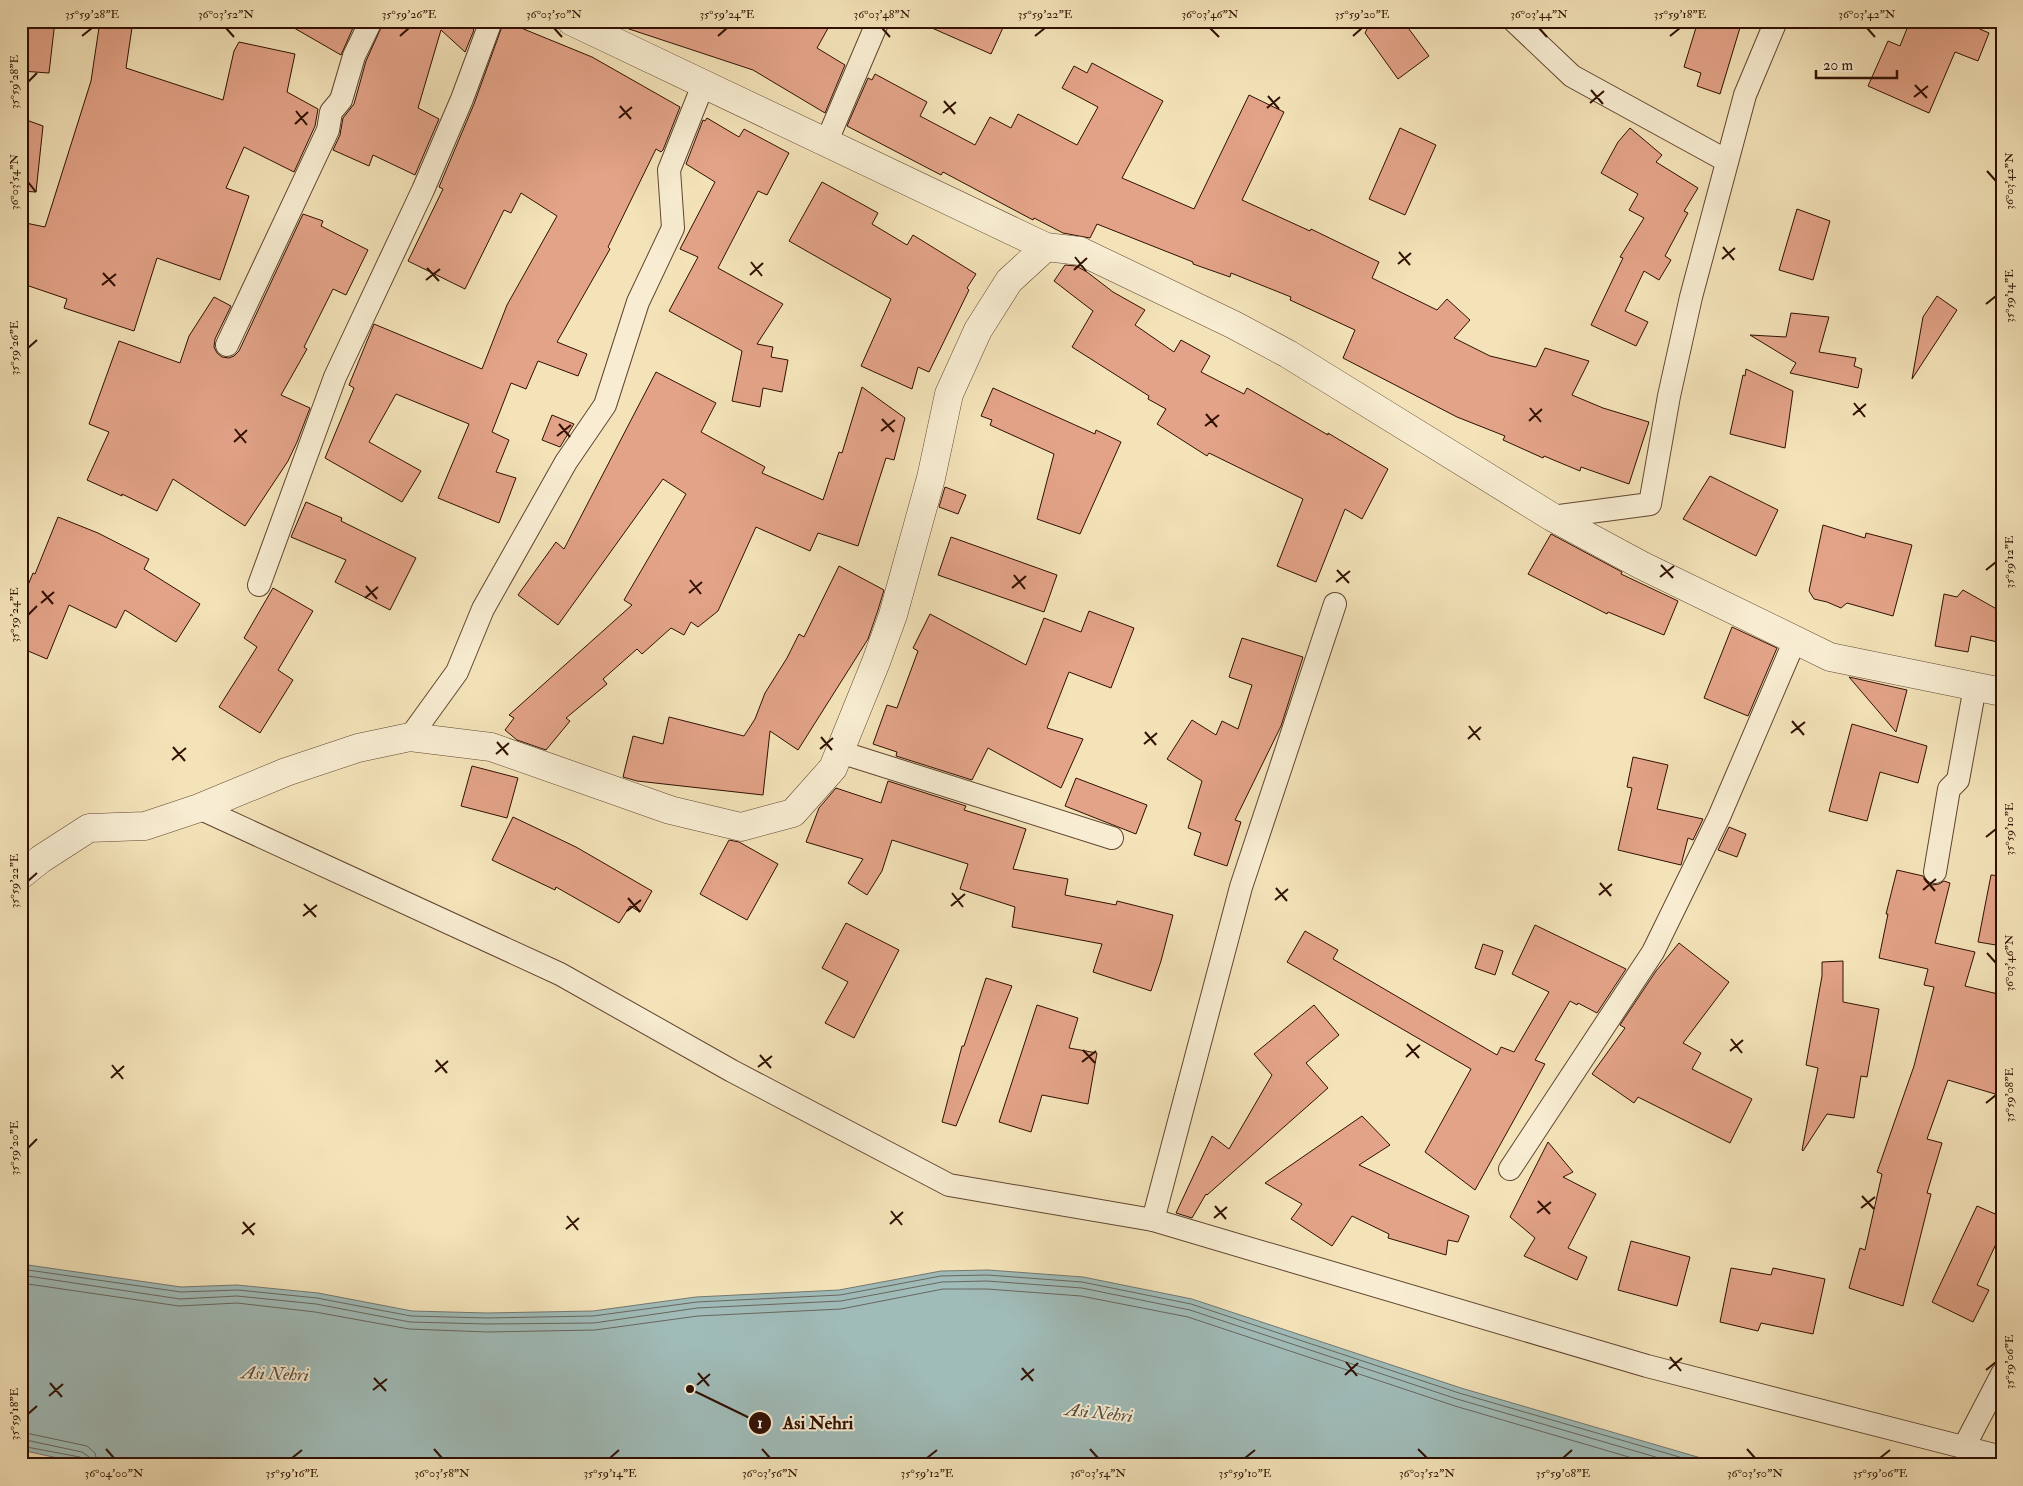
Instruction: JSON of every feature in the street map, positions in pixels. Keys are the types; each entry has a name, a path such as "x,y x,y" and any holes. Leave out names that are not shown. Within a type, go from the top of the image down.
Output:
{"street":[{"path":"227,345 328,130 331,112 341,100 354,56 371,21"},
{"path":"259,585 335,377 423,190 462,99 491,21"},
{"path":"571,21 1046,247 1080,252 1234,325 1288,354 1552,517 1641,564 1830,657 2002,692"},
{"path":"826,143 878,21"},
{"path":"1514,21 1572,76 1727,161"},
{"path":"1552,517 1650,504 1669,396 1687,315 1727,161 1745,95 1776,21"},
{"path":"410,737 457,672 483,609 500,577 566,462 605,405 638,302 673,228 669,170 703,85"},
{"path":"21,875 41,859 89,828 146,826 199,808 286,772 358,748 410,737 492,747 670,810 741,827 793,813 833,768 876,662 893,615 931,478 950,394 978,330 1009,282 1046,247"},
{"path":"1153,1220 1241,887 1336,604"},
{"path":"1510,1169 1653,952 1719,817 1795,640"},
{"path":"1935,872 1949,789 1958,780 1975,687"},
{"path":"840,752 1112,838"},
{"path":"199,808 560,974 732,1071 949,1185 1153,1220 1648,1366 2002,1457"},
{"path":"1964,1447 2002,1374"}],"water":[{"path":"21,1264 181,1287 237,1285 318,1293 412,1311 487,1313 593,1311 696,1297 839,1290 941,1271 988,1270 1083,1277 1192,1299 1461,1388 1725,1465 90,1465 21,1450"}],"building":[{"path":"21,21 55,21 49,73 21,71"},
{"path":"100,21 133,21 126,68 223,100 234,51 239,42 295,54 287,92 318,109 315,126 294,172 244,147 226,188 249,196 220,280 157,258 134,331 64,308 67,299 26,285 27,283 21,281 21,222 45,227 91,81"},
{"path":"282,21 356,21 341,55"},
{"path":"384,21 464,21 474,30 465,52 441,30 418,108 439,119 415,175 373,155 369,166 333,150 340,135 343,118 354,104 366,61"},
{"path":"504,21 592,57 680,107 663,150 661,152 656,149 608,247 610,249 557,342 587,354 578,376 538,361 526,389 511,383 492,432 509,440 496,472 516,478 499,523 438,498 469,424 396,394 369,442 421,471 402,502 325,458 354,388 349,385 374,324 482,369 507,305 557,216 521,193 511,213 504,210 465,289 408,261 443,189 439,187 474,104"},
{"path":"617,21 832,21 817,48 845,65 825,113 753,70 617,25"},
{"path":"916,21 1006,21 991,54"},
{"path":"1371,21 1403,21 1429,56 1398,79 1365,33"},
{"path":"1698,21 1742,21 1720,94 1697,86 1701,73 1684,67"},
{"path":"1910,21 1976,21 1973,26 1989,33 1978,61 1955,52 1929,113 1868,86 1888,41 1900,46"},
{"path":"1092,63 1163,101 1122,178 1194,209 1249,95 1284,112 1242,200 1310,231 1311,229 1379,262 1372,278 1437,310 1447,299 1470,320 1454,338 1490,356 1536,367 1545,348 1589,361 1572,395 1603,408 1649,422 1629,484 1581,467 1580,471 1544,456 1543,458 1503,440 1505,436 1457,417 1343,358 1355,330 1290,300 1291,297 1231,273 1230,277 1193,264 1193,262 1097,224 1090,238 1063,233 1034,218 1033,220 943,172 941,175 847,126 868,78 872,80 875,74 927,102 920,116 975,145 990,117 1011,128 1018,114 1077,145 1098,107 1062,88 1074,66 1087,73"},
{"path":"21,118 43,126 36,192 21,191"},
{"path":"707,118 739,137 744,129 789,153 767,195 758,191 718,268 783,304 757,344 773,347 771,357 788,360 782,392 763,388 760,407 732,401 742,351 669,311 698,257 680,249 715,182 686,164 703,120 705,121"},
{"path":"1400,128 1436,145 1405,215 1369,199"},
{"path":"1630,128 1662,155 1656,162 1698,188 1684,211 1688,213 1665,256 1671,260 1659,280 1644,271 1625,311 1648,322 1636,346 1591,325 1623,258 1620,257 1644,218 1629,210 1638,194 1601,173 1618,142"},
{"path":"822,182 878,213 872,224 907,245 913,235 976,274 967,288 969,290 929,372 918,367 912,389 861,366 891,299 789,241"},
{"path":"1797,209 1830,221 1813,280 1779,270"},
{"path":"303,214 323,221 321,226 368,250 346,295 333,289 304,347 307,349 281,395 310,408 288,461 245,526 173,479 157,511 87,480 109,432 89,424 119,341 180,363 189,336 214,297 231,306 215,339 214,347 222,357 229,358 234,356 239,351"},
{"path":"1065,265 1076,266 1087,272 1113,292 1145,310 1135,325 1174,352 1181,340 1210,356 1201,372 1244,394 1247,388 1388,469 1362,519 1345,509 1316,582 1277,566 1303,499 1209,453 1207,456 1157,424 1166,409 1148,399 1149,396 1072,347 1093,311 1054,281"},
{"path":"1937,296 1957,310 1912,379 1923,317"},
{"path":"1791,313 1829,317 1819,352 1856,358 1854,366 1862,369 1858,388 1790,373 1796,363 1750,335 1786,337"},
{"path":"1746,369 1793,391 1785,448 1730,434"},
{"path":"656,372 716,403 701,432 765,467 762,473 823,500 839,452 842,453 862,387 905,418 894,460 886,458 858,546 818,533 810,551 756,527 718,611 698,627 691,622 684,635 671,628 642,654 637,649 603,679 607,684 566,718 570,721 546,750 517,740 505,730 514,718 509,715 632,605 624,600 686,494 663,479 558,625 518,595 556,542 564,549"},
{"path":"993,388 1095,434 1096,430 1121,442 1080,534 1037,519 1054,454 990,425 992,420 981,416"},
{"path":"552,415 574,424 560,447 542,440"},
{"path":"1710,476 1778,510 1756,556 1683,519"},
{"path":"945,487 966,495 958,514 939,507"},
{"path":"306,502 342,518 341,521 416,558 390,610 335,582 346,560 291,537"},
{"path":"58,517 98,533 149,559 144,569 200,604 176,642 125,610 116,628 69,605 47,659 21,648 21,602 33,573 35,574"},
{"path":"1823,525 1865,538 1866,533 1912,545 1893,616 1847,603 1841,608 1814,599 1809,591"},
{"path":"1551,534 1622,572 1621,574 1678,601 1664,635 1608,612 1607,614 1528,574"},
{"path":"951,537 1057,575 1044,612 938,575"},
{"path":"839,566 884,590 878,610 868,639 798,750 770,731 763,795 637,781 623,777 633,736 663,744 669,717 744,736 755,719 765,693 787,658 799,634 804,637"},
{"path":"273,588 313,611 278,670 293,680 260,733 219,707 257,647 244,638"},
{"path":"1963,590 2002,612 2002,643 1971,636 1968,652 1935,646 1944,594 1957,597"},
{"path":"1089,611 1134,628 1111,688 1069,672 1047,728 1083,739 1061,788 988,748 972,780 896,756 897,752 873,744 887,705 897,708 918,651 913,648 930,614 1026,665 1044,618 1081,632"},
{"path":"1732,627 1777,648 1748,716 1704,698"},
{"path":"1242,638 1303,657 1281,726 1235,820 1241,822 1227,866 1194,855 1201,833 1188,828 1202,781 1167,759 1192,720 1216,735 1222,721 1238,729 1252,685 1229,677"},
{"path":"1849,677 1907,690 1896,732"},
{"path":"1852,724 1927,746 1918,783 1880,772 1867,821 1829,811"},
{"path":"1633,757 1668,765 1657,809 1703,819 1693,840 1688,838 1681,865 1618,850 1632,788 1627,787"},
{"path":"472,766 518,778 507,818 461,806"},
{"path":"1076,778 1147,805 1136,834 1065,806"},
{"path":"888,781 966,806 964,810 1026,829 1013,869 1068,879 1065,895 1116,905 1117,901 1173,915 1151,991 1093,972 1102,944 1012,927 1015,907 960,889 968,864 892,840 882,871 867,895 848,883 863,859 806,842 819,808 836,788 881,803"},
{"path":"513,817 576,847 652,891 640,912 630,906 619,923 556,887 555,890 492,860"},
{"path":"1729,827 1746,834 1737,857 1718,850"},
{"path":"729,840 739,842 778,864 747,920 700,894"},
{"path":"1897,870 1923,876 1926,882 1932,885 1944,881 1950,883 1935,943 1975,952 1965,986 2002,995 2002,1096 1948,1080 1927,1139 1942,1143 1927,1193 1931,1194 1903,1306 1849,1288 1860,1248 1865,1250 1882,1174 1877,1172 1914,1066 1934,987 1924,985 1928,969 1879,958 1888,914 1886,914"},
{"path":"1991,875 2002,876 2002,946 1978,942"},
{"path":"846,923 899,950 854,1038 825,1023 848,982 822,968"},
{"path":"1535,925 1626,969 1597,1013 1570,1001 1535,1060 1545,1064 1475,1190 1425,1152 1471,1069 1287,962 1305,931 1338,950 1333,959 1497,1055 1501,1047 1514,1052 1549,992 1512,974"},
{"path":"1679,943 1729,982 1683,1043 1701,1053 1692,1069 1752,1099 1730,1143 1638,1097 1634,1103 1592,1074 1625,1028 1620,1025 1656,971"},
{"path":"1483,944 1503,951 1495,975 1475,968"},
{"path":"1843,961 1843,1002 1879,1009 1867,1077 1861,1076 1854,1118 1827,1114 1803,1151 1818,1068 1806,1065 1822,976 1822,962"},
{"path":"986,978 1012,986 956,1126 942,1122 962,1046 964,1046"},
{"path":"1037,1005 1078,1018 1069,1048 1097,1053 1088,1104 1042,1095 1031,1132 999,1122"},
{"path":"1314,1005 1339,1035 1306,1063 1328,1088 1206,1194 1192,1218 1176,1213 1212,1136 1229,1149 1272,1075 1254,1054"},
{"path":"1362,1116 1390,1145 1359,1165 1469,1216 1458,1242 1448,1240 1446,1255 1388,1238 1389,1234 1352,1216 1332,1246 1291,1219 1302,1204 1265,1183"},
{"path":"1548,1142 1573,1172 1563,1177 1596,1194 1568,1248 1587,1257 1577,1280 1524,1256 1535,1238 1510,1217"},
{"path":"1977,1206 2002,1217 2002,1231 1977,1285 1989,1290 1973,1322 1932,1302"},
{"path":"1631,1241 1690,1257 1677,1306 1618,1290"},
{"path":"1731,1268 1771,1275 1773,1268 1825,1279 1813,1334 1761,1323 1758,1331 1720,1322"}],"place":[{"name":"Asi Nehri","path":"690,1389"}]}
